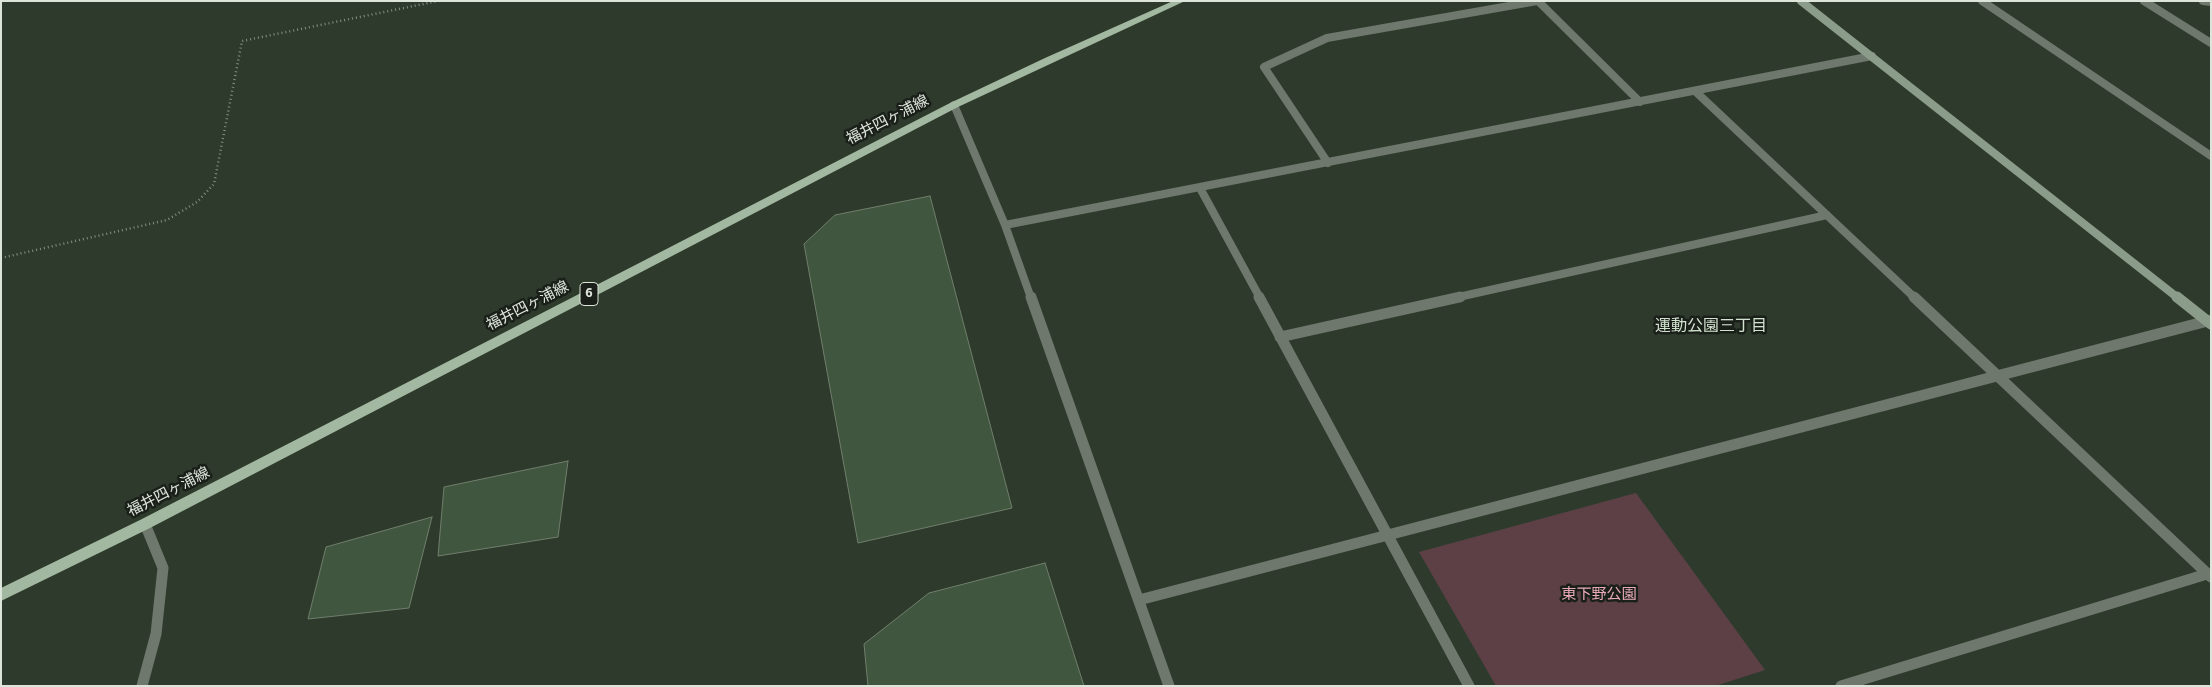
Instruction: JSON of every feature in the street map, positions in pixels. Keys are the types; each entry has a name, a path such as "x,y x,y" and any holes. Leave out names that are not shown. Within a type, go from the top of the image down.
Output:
{"main road":[{"name":"福井四ヶ浦線","path":"1,594 145,524 954,105 1048,60 1181,1"}],"street":[{"path":"1328,163 1264,67 1326,38 1537,1 1640,102"},
{"path":"1801,1 2209,321"},
{"path":"1982,1 2211,156"},
{"path":"2144,1 2211,43"},
{"path":"2203,1 2211,2"},
{"path":"1006,225 1872,56"},
{"path":"1695,91 2209,576"},
{"path":"954,105 1006,225 1169,686"},
{"path":"1200,188 1469,686"},
{"path":"1280,336 1827,216"},
{"path":"1139,600 2209,321"},
{"path":"142,686 156,634 163,568 145,524"},
{"path":"1841,686 2209,576"}],"path":[{"path":"1,258 167,220 197,202 214,184 242,41 438,1"}],"green space":[{"name":"東下野公園","path":"1636,493 1765,670 1715,686 1496,686 1419,552"}],"building":[{"path":"930,196 1012,508 858,543 804,244 835,215"},
{"path":"568,461 558,537 438,556 444,487"},
{"path":"432,517 409,608 308,619 326,547"},
{"path":"1045,563 1084,686 868,686 864,644 929,593"}],"district":[{"name":"運動公園三丁目","path":"1711,327"}]}
